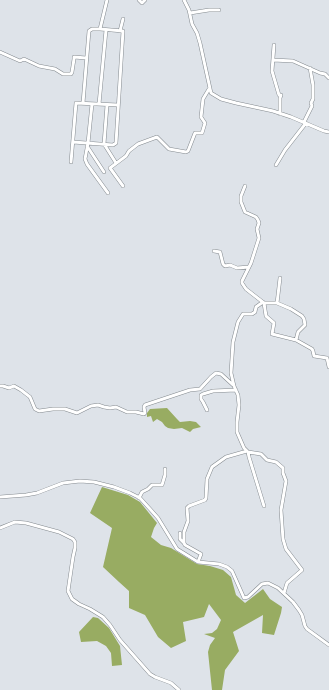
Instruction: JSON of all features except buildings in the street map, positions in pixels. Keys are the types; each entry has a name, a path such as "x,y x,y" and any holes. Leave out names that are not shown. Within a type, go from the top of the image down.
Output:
{"street":[{"path":"100,29 107,0"},
{"path":"139,0 142,2 145,0"},
{"path":"184,0 200,43 211,93 221,99 291,116 329,132"},
{"path":"190,14 209,10 219,10"},
{"path":"120,31 123,19"},
{"path":"73,142 88,145 104,144 113,146 116,143 123,31 100,29 89,30 83,103"},
{"path":"99,104 106,30"},
{"path":"274,45 272,73 279,95 281,96 280,114"},
{"path":"0,52 20,61 24,59 39,66 56,69 62,73 71,74 73,71 74,58 86,58"},
{"path":"273,60 292,60 325,74 329,78"},
{"path":"276,164 305,123 312,106 311,103 314,98 310,68"},
{"path":"123,186 110,168 127,156 129,151 137,145 155,137 170,149 186,152 188,151 195,133 202,132 205,123 201,117 203,99 209,89"},
{"path":"71,162 76,103 118,106"},
{"path":"92,104 88,145 85,159 108,193"},
{"path":"107,105 104,144 116,163"},
{"path":"88,145 104,172"},
{"path":"245,186 241,198 242,204 245,212 256,217 258,221 257,229 259,238 242,283 246,289 264,303 266,316 274,323 272,334 296,340 313,350 314,356 326,357 329,367"},
{"path":"214,251 220,252 223,264 225,266 230,265 238,268 249,267"},
{"path":"277,303 280,278"},
{"path":"234,386 231,369 233,342 238,322 243,314 252,314 256,307 264,303 277,303 291,308 302,316 305,324 298,332 296,340"},
{"path":"0,386 9,388 14,386 21,390 30,397 35,409 38,411 65,409 77,413 96,405 110,408 116,407 127,412 144,414 145,405 190,390 200,389 211,377 216,374 221,374 231,382 238,395 237,432 247,452 264,506"},
{"path":"207,410 200,397 203,394 213,391 236,390"},
{"path":"184,543 184,532 188,521 187,508 206,499 207,479 211,468 226,457 247,452 261,454 267,460 276,462 283,468 286,481 281,510 283,539 286,549 302,570 287,583 284,593"},
{"path":"139,498 142,492 152,486 162,485 166,475 165,469"},
{"path":"0,497 37,493 65,483 87,481 114,487 130,493 145,502 158,518 177,549 198,562 221,564 230,569 244,598 248,597 262,584 271,584 275,586 293,602 299,610 307,629 329,645"},
{"path":"0,528 15,522 26,523 59,532 73,539 75,542 75,548 68,591 72,599 102,617 150,674 171,683 179,690"},
{"path":"180,533 180,540 184,543 184,545 201,554 198,562"}],"green space":[{"path":"167,408 180,422 196,422 201,427 193,429 190,432 182,428 168,428 157,419 153,422 151,416 147,417 147,413 150,409"},
{"path":"102,487 128,495 140,502 157,523 151,537 161,545 171,548 197,564 223,570 231,577 236,595 245,603 263,589 270,599 282,607 274,635 262,633 263,615 233,632 239,651 225,670 222,690 212,690 208,652 210,645 215,638 204,634 212,633 217,629 221,620 209,604 204,617 183,622 186,641 171,648 158,637 145,615 129,608 129,591 103,567 112,528 90,513"},
{"path":"93,617 98,618 109,628 120,646 122,665 112,666 111,653 106,646 97,641 81,642 79,632"}]}
